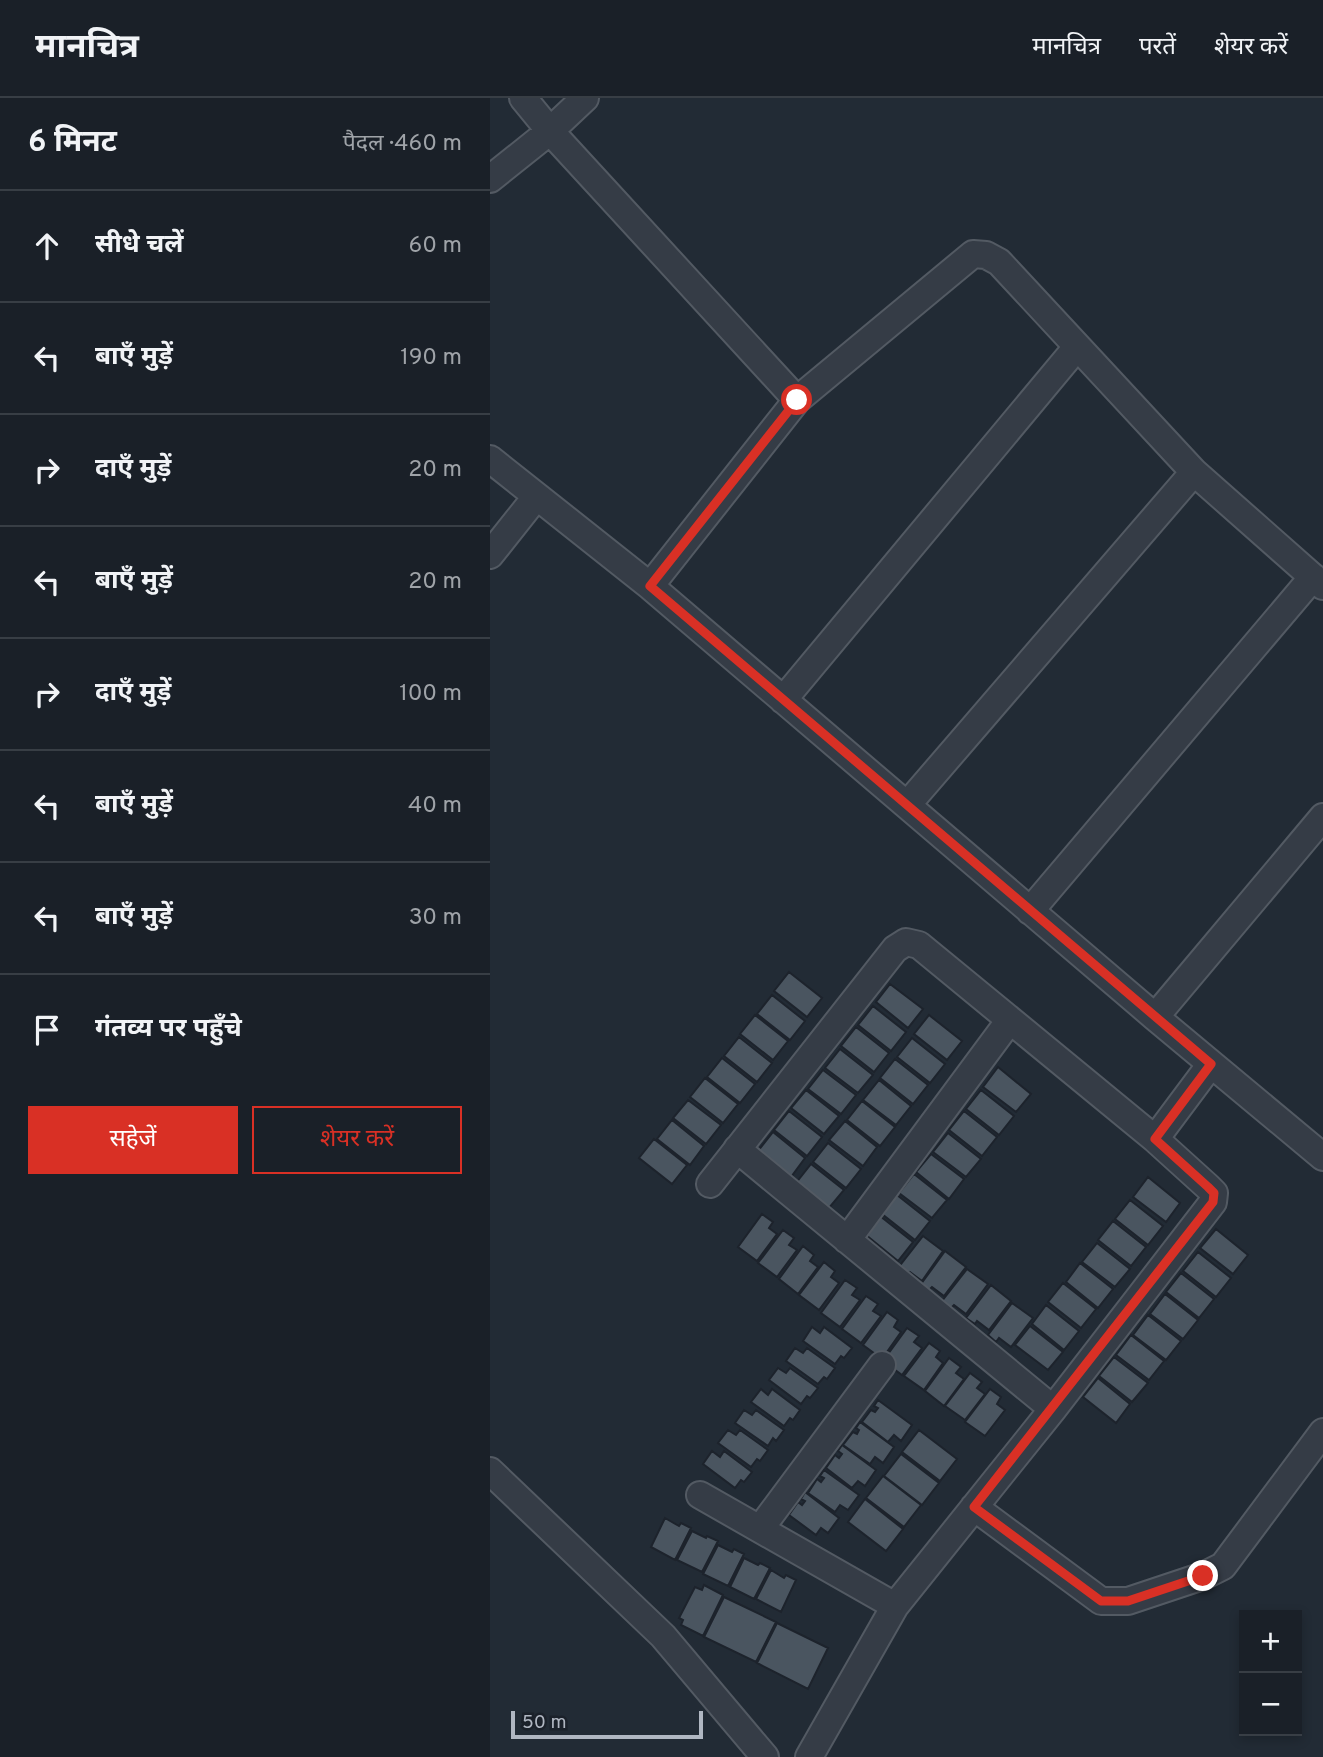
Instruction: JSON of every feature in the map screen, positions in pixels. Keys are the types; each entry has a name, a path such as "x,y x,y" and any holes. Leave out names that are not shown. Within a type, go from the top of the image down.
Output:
{"street":[{"path":"523,98 550,131 797,400"},
{"path":"490,179 550,131 585,98"},
{"path":"650,586 797,400 973,254 986,255 999,261 1194,472 1318,581 1030,911"},
{"path":"783,700 1077,347"},
{"path":"490,459 650,586 1323,1157"},
{"path":"906,805 1194,472"},
{"path":"490,555 536,497"},
{"path":"1155,1017 1323,817"},
{"path":"710,1184 895,949 906,943 919,945 1155,1139 1214,1193 1213,1202 1053,1409 895,1606 809,1757"},
{"path":"847,1240 1010,1020"},
{"path":"1155,1139 1211,1064"},
{"path":"737,1149 1053,1409"},
{"path":"760,1529 882,1365"},
{"path":"974,1507 1101,1601 1128,1601 1203,1576 1223,1566 1323,1432"},
{"path":"490,1471 663,1636 765,1757"},
{"path":"700,1494 895,1606"}],"building":[{"path":"789,972 822,998 807,1017 774,991"},
{"path":"890,984 923,1009 908,1028 876,1002"},
{"path":"772,995 805,1021 790,1040 757,1014"},
{"path":"873,1006 906,1032 891,1051 858,1025"},
{"path":"755,1015 788,1041 773,1060 740,1034"},
{"path":"929,1015 962,1041 947,1060 914,1034"},
{"path":"856,1027 889,1053 874,1072 841,1046"},
{"path":"739,1037 772,1063 757,1082 724,1056"},
{"path":"912,1038 945,1064 930,1083 897,1057"},
{"path":"840,1049 873,1075 858,1093 825,1068"},
{"path":"722,1058 755,1084 740,1103 707,1077"},
{"path":"895,1059 928,1085 913,1104 880,1078"},
{"path":"998,1067 1031,1094 1016,1112 983,1087"},
{"path":"823,1070 856,1095 841,1114 808,1089"},
{"path":"705,1078 738,1104 723,1123 690,1097"},
{"path":"879,1080 911,1106 896,1125 863,1100"},
{"path":"806,1090 839,1116 824,1134 791,1108"},
{"path":"981,1090 1014,1116 999,1135 966,1109"},
{"path":"688,1100 721,1125 706,1144 673,1118"},
{"path":"862,1101 895,1127 880,1146 847,1120"},
{"path":"789,1111 822,1137 807,1156 774,1130"},
{"path":"964,1111 997,1137 982,1156 949,1130"},
{"path":"672,1120 704,1146 690,1165 657,1139"},
{"path":"845,1121 877,1147 863,1166 829,1140"},
{"path":"773,1132 805,1158 791,1177 758,1151"},
{"path":"948,1133 981,1159 966,1177 933,1152"},
{"path":"654,1139 687,1165 672,1184 639,1158"},
{"path":"828,1143 861,1169 846,1188 813,1162"},
{"path":"931,1154 964,1179 949,1199 916,1172"},
{"path":"811,1164 844,1190 829,1208 796,1183"},
{"path":"914,1174 947,1200 932,1218 899,1193"},
{"path":"1148,1177 1180,1203 1166,1222 1133,1197"},
{"path":"897,1195 930,1221 915,1240 882,1214"},
{"path":"1130,1200 1163,1226 1148,1245 1115,1219"},
{"path":"762,1214 773,1222 769,1228 777,1234 757,1261 738,1247"},
{"path":"880,1216 913,1242 898,1261 866,1235"},
{"path":"1113,1221 1146,1247 1131,1266 1098,1240"},
{"path":"1216,1229 1248,1255 1233,1274 1200,1248"},
{"path":"783,1230 794,1238 789,1245 797,1250 777,1277 758,1263"},
{"path":"923,1236 943,1251 922,1281 910,1272 907,1275 898,1268"},
{"path":"1097,1243 1130,1269 1115,1287 1082,1262"},
{"path":"803,1246 814,1255 810,1261 818,1267 798,1294 779,1279"},
{"path":"945,1251 966,1267 944,1296 932,1287 929,1290 921,1284"},
{"path":"1198,1252 1231,1278 1216,1297 1183,1271"},
{"path":"824,1262 835,1271 831,1277 839,1283 819,1310 799,1295"},
{"path":"1080,1263 1113,1289 1098,1308 1066,1282"},
{"path":"967,1269 988,1284 966,1314 954,1305 951,1308 942,1301"},
{"path":"1181,1273 1214,1299 1199,1318 1166,1292"},
{"path":"845,1280 857,1288 852,1295 860,1300 840,1327 821,1313"},
{"path":"1063,1283 1096,1309 1081,1328 1048,1302"},
{"path":"991,1285 1011,1301 989,1330 977,1321 975,1324 966,1318"},
{"path":"1165,1294 1198,1320 1183,1339 1150,1314"},
{"path":"866,1296 878,1304 873,1311 881,1316 861,1343 842,1329"},
{"path":"1012,1303 1033,1318 1011,1347 999,1338 996,1342 988,1335"},
{"path":"1046,1305 1079,1331 1064,1350 1032,1324"},
{"path":"887,1312 898,1320 894,1327 901,1332 882,1359 863,1345"},
{"path":"1148,1315 1181,1341 1166,1360 1133,1335"},
{"path":"1030,1326 1063,1352 1048,1370 1015,1345"},
{"path":"812,1327 820,1333 824,1327 852,1348 835,1364 803,1341"},
{"path":"907,1328 919,1336 914,1342 922,1348 902,1375 883,1361"},
{"path":"1131,1335 1164,1361 1149,1380 1116,1355"},
{"path":"929,1343 940,1351 936,1357 943,1363 924,1390 904,1376"},
{"path":"795,1348 803,1353 807,1348 835,1368 827,1379 824,1377 818,1384 786,1361"},
{"path":"1114,1357 1148,1383 1132,1402 1099,1376"},
{"path":"949,1358 961,1367 956,1373 964,1379 944,1406 925,1391"},
{"path":"778,1368 786,1373 790,1368 818,1388 801,1404 769,1380"},
{"path":"970,1373 982,1382 977,1388 985,1394 965,1420 945,1406"},
{"path":"1098,1378 1130,1404 1116,1423 1083,1397"},
{"path":"761,1389 768,1395 772,1389 800,1410 793,1420 790,1418 784,1426 751,1402"},
{"path":"990,1389 1001,1397 997,1404 1005,1410 985,1436 965,1422"},
{"path":"878,1400 912,1425 901,1441 894,1435 888,1442 862,1422 871,1410 875,1412 878,1408 874,1406"},
{"path":"744,1410 752,1415 756,1410 784,1430 776,1441 773,1438 768,1446 735,1423"},
{"path":"860,1422 894,1447 883,1463 875,1457 870,1464 843,1445 853,1432 857,1434 859,1430 856,1428"},
{"path":"728,1430 736,1435 740,1430 768,1450 760,1461 757,1459 751,1467 718,1443"},
{"path":"919,1430 957,1459 940,1481 902,1452"},
{"path":"842,1445 876,1470 865,1486 858,1481 852,1488 826,1468 835,1455 839,1458 842,1454 838,1451"},
{"path":"712,1451 720,1457 724,1451 752,1472 735,1488 703,1464"},
{"path":"901,1454 939,1483 922,1505 884,1476"},
{"path":"824,1470 859,1495 848,1510 840,1505 835,1512 808,1493 817,1479 821,1482 824,1478 820,1476"},
{"path":"883,1476 921,1505 904,1527 866,1498"},
{"path":"805,1492 839,1518 828,1533 821,1528 816,1535 789,1515 798,1502 802,1505 805,1501 801,1499"},
{"path":"865,1499 903,1529 886,1551 848,1522"},
{"path":"665,1518 679,1526 681,1523 691,1528 675,1560 651,1547"},
{"path":"692,1531 718,1541 702,1572 677,1560"},
{"path":"718,1545 744,1554 728,1586 703,1574"},
{"path":"744,1558 770,1568 754,1599 730,1587"},
{"path":"771,1570 784,1578 786,1575 796,1580 781,1612 756,1599"},
{"path":"704,1585 723,1595 703,1636 681,1625 683,1620 679,1618 695,1587 702,1590"},
{"path":"724,1597 776,1622 756,1662 704,1637"},
{"path":"777,1623 828,1648 808,1689 757,1663"}],"route":[{"path":"797,400 650,586 1211,1064 1155,1139 1214,1193 1213,1202 974,1507 1101,1601 1128,1601 1203,1576"}]}
